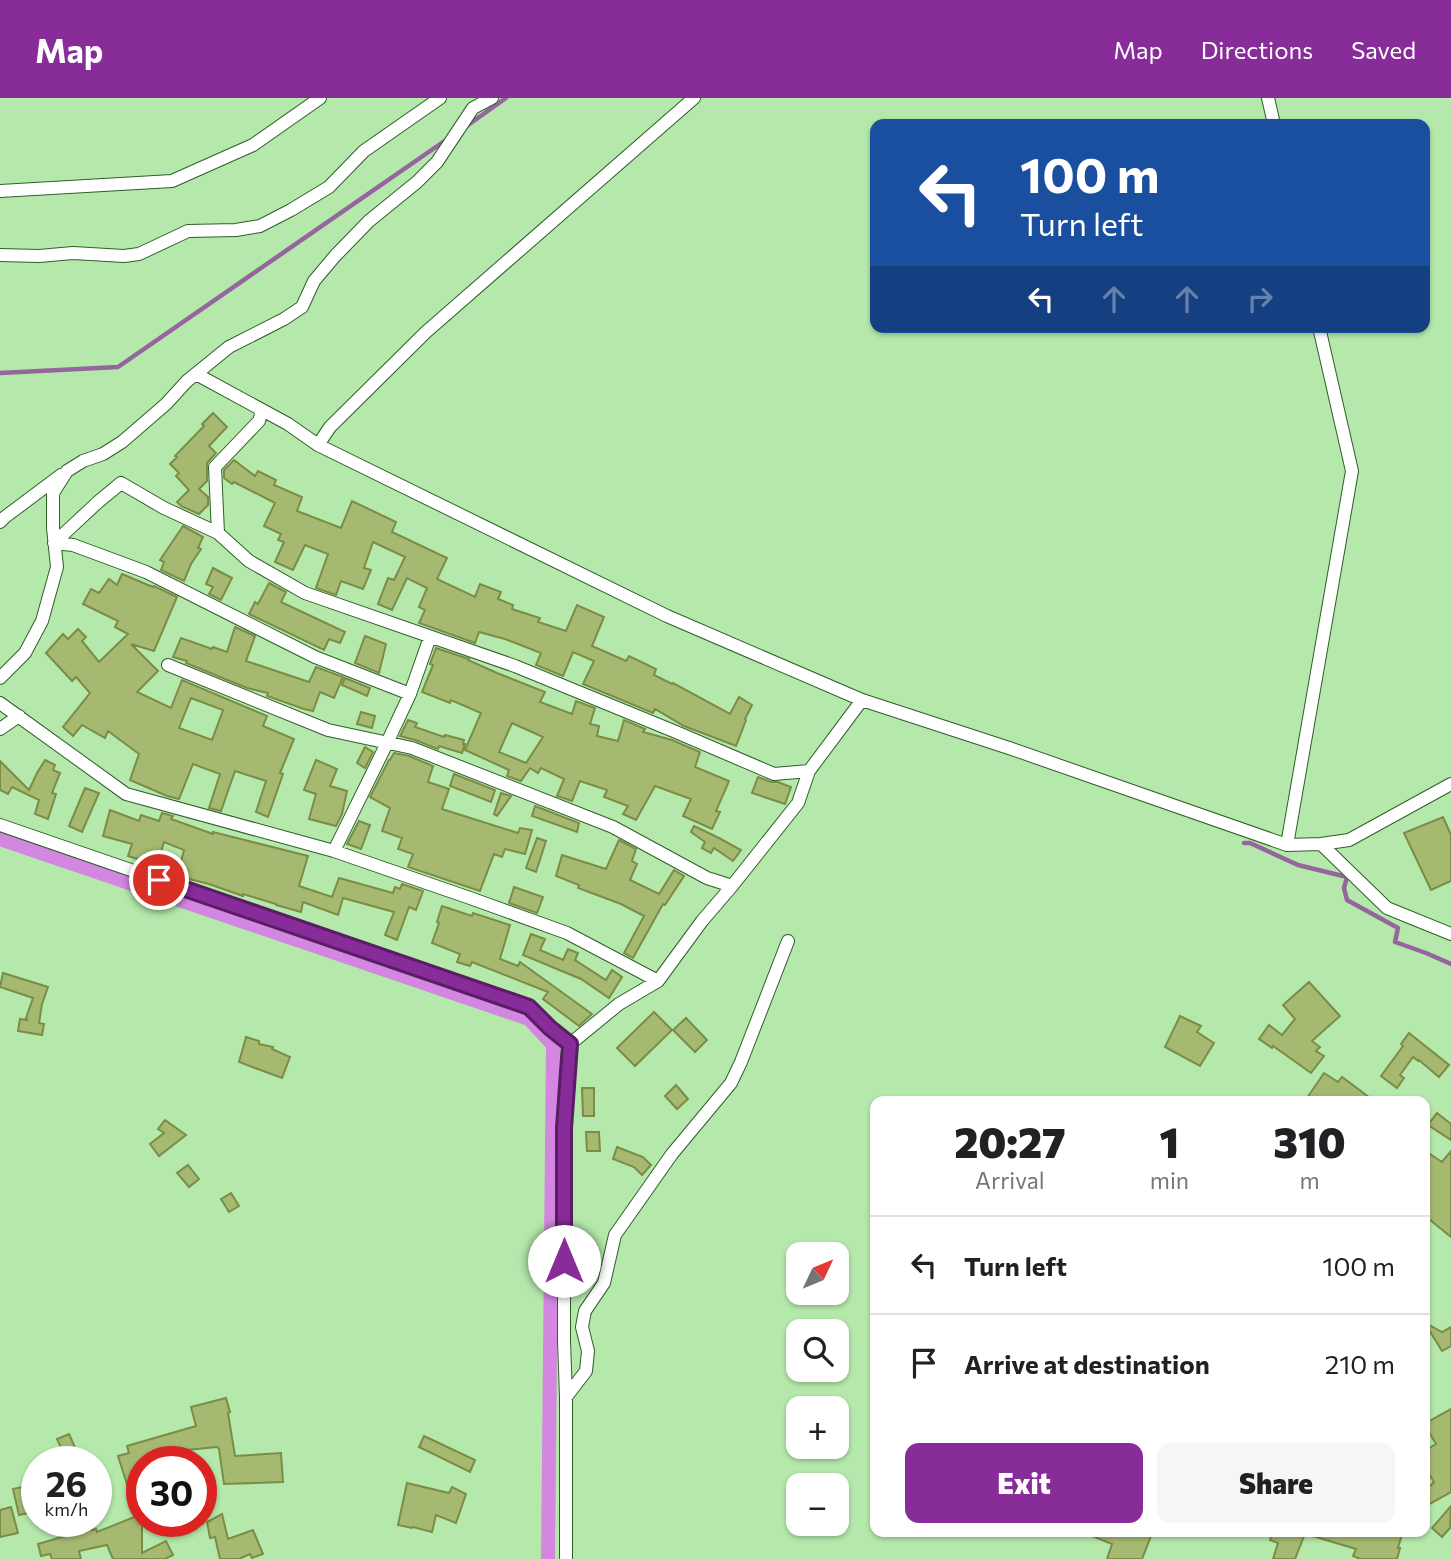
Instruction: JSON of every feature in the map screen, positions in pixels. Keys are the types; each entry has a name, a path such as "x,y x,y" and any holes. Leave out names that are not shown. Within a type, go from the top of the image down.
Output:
{"street":[{"path":"0,191 172,181 253,145 320,98"},
{"path":"0,255 73,253 124,256 139,254 188,232 260,226 329,187 364,151 440,98"},
{"path":"0,522 67,471 122,442 229,347 302,307 314,281 335,256 369,221 437,162 473,108 492,98"},
{"path":"318,445 330,427 426,332 694,98"},
{"path":"1268,98 1273,119"},
{"path":"1287,845 1352,471 1320,333"},
{"path":"196,374 288,424 318,445 667,616 862,699 1287,845 1349,840 1451,784"},
{"path":"218,533 215,467 259,421 262,411"},
{"path":"0,678 26,653 42,621 57,567 52,528 53,493 67,471"},
{"path":"54,543 121,484 218,533 249,561 305,593 515,666 774,774 809,771"},
{"path":"54,543 73,545 146,572 315,657 410,694"},
{"path":"334,851 410,694 430,637"},
{"path":"168,664 328,730 412,748 613,827 707,878 732,886"},
{"path":"566,1559 564,1128 570,1044 619,1004 658,981 702,921 798,803 809,771 862,699"},
{"path":"0,703 126,794 334,851 567,933 658,981"},
{"path":"0,729 19,716"},
{"path":"0,825 529,1007 570,1044"},
{"path":"1321,844 1387,908 1451,934"},
{"path":"566,1397 586,1371 588,1351 582,1327 585,1311 604,1283 615,1236 672,1154 731,1083 788,941"}],"building":[{"path":"213,413 227,427 209,446 216,453 207,463 207,481 199,489 208,497 208,505 199,514 177,502 189,490 176,476 179,473 170,464"},
{"path":"234,460 255,476 258,471 276,480 274,485 302,497 297,511 341,528 352,501 396,522 392,532 447,558 437,579 475,597 480,584 501,592 498,599 513,605 512,609 540,618 538,622 566,631 577,605 604,617 592,646 626,661 629,656 656,669 654,675 730,714 739,697 752,705 736,746 684,726 655,709 653,713 583,684 594,661 573,652 563,676 536,665 541,653 505,639 479,632 475,643 419,623 425,610 419,607 427,588 407,578 392,610 378,604 388,578 394,580 405,557 373,542 364,568 371,570 363,589 341,581 336,595 316,588 328,554 305,545 293,570 275,562 284,542 278,540 281,534 264,526 275,503 224,478 224,470"},
{"path":"183,526 203,537 198,548 201,549 184,581 161,570 164,562 160,560"},
{"path":"213,568 232,578 221,600 209,594 213,587 206,584"},
{"path":"122,574 177,597 154,651 131,644 158,671 137,692 171,708 182,680 267,716 263,726 294,739 280,773 283,774 268,817 256,812 266,781 235,771 221,811 209,808 220,774 193,764 179,799 167,796 130,780 139,754 108,731 105,738 82,725 73,736 63,727 90,693 76,677 72,681 46,653 63,634 68,639 78,629 86,637 82,641 99,662 128,634 115,627 118,621 83,604 91,589 99,593 109,579 117,585","holes":["191,698 223,710 212,740 179,728"]},
{"path":"269,583 286,592 281,602 345,632 340,643 329,639 324,650 249,614 255,602 258,604"},
{"path":"235,627 255,636 246,661 309,682 316,667 343,677 334,698 320,692 313,711 304,709 173,657 181,638 227,652"},
{"path":"365,636 386,644 379,673 355,663"},
{"path":"436,648 469,659 545,692 540,702 572,714 576,701 595,708 590,724 599,726 597,736 618,741 624,720 645,729 643,732 700,752 695,767 729,781 716,811 720,812 712,829 683,816 691,799 655,786 636,820 623,814 628,806 604,797 607,790 580,781 572,801 557,796 564,779 541,768 538,773 530,768 521,781 507,776 509,770 465,750 481,713 451,700 450,703 422,692 433,665 430,664","holes":["512,723 543,737 526,763 499,752"]},
{"path":"345,678 370,688 367,696 342,685"},
{"path":"361,712 375,716 372,728 357,724"},
{"path":"408,720 417,723 415,727 444,737 445,735 464,740 462,753 439,746 438,749 400,736"},
{"path":"365,747 373,752 365,768 357,763"},
{"path":"394,753 433,766 428,782 449,789 442,809 518,833 520,828 532,830 525,854 505,849 502,857 494,854 480,891 408,867 413,854 398,849 402,838 382,831 390,808 370,797"},
{"path":"45,760 55,765 53,770 60,773 52,793 56,794 48,819 35,814 39,800 12,787 8,794 0,790 0,761 29,790"},
{"path":"316,760 337,769 330,786 347,791 342,814 336,826 309,819 316,794 304,790"},
{"path":"454,774 495,790 491,802 450,786"},
{"path":"758,777 791,787 785,804 752,793"},
{"path":"85,788 99,793 82,832 69,826"},
{"path":"501,793 511,796 497,816 494,814"},
{"path":"535,806 579,823 577,832 532,816"},
{"path":"110,810 139,821 141,815 159,821 162,813 173,816 171,819 213,834 308,856 299,886 332,897 339,878 393,893 395,887 400,889 402,884 423,891 416,910 409,907 397,940 385,935 394,912 343,898 338,915 303,902 301,912 177,876 184,850 164,842 157,865 128,856 132,844 103,836"},
{"path":"1443,817 1451,835 1451,881 1431,890 1404,833"},
{"path":"359,821 370,825 361,849 347,844"},
{"path":"694,826 741,850 733,861 714,848 711,853 702,848 705,842 691,832"},
{"path":"537,838 546,841 536,872 526,868"},
{"path":"619,840 636,849 632,861 637,864 630,880 659,894 674,870 684,876 665,905 663,904 633,958 624,953 644,916 556,876 562,855 606,869"},
{"path":"514,887 543,897 537,913 509,903"},
{"path":"442,906 510,925 500,959 518,966 520,962 592,1014 579,1026 543,999 548,992 472,962 470,966 457,962 460,954 432,943"},
{"path":"531,934 545,939 540,950 563,960 568,949 578,953 575,960 606,980 612,970 622,977 609,998 581,979 523,955"},
{"path":"3,973 48,987 39,1023 44,1024 42,1035 18,1031 20,1019 27,1020 33,998 0,987"},
{"path":"1309,982 1340,1016 1312,1041 1320,1047 1316,1051 1324,1056 1311,1073 1259,1039 1269,1025 1282,1035 1295,1019 1283,1005"},
{"path":"654,1012 672,1030 635,1066 617,1048"},
{"path":"1180,1016 1201,1026 1197,1032 1214,1043 1200,1066 1165,1047"},
{"path":"686,1018 707,1040 695,1052 673,1030"},
{"path":"1409,1033 1449,1065 1439,1077 1413,1057 1400,1075 1404,1078 1397,1088 1381,1076"},
{"path":"246,1037 290,1057 282,1078 239,1062"},
{"path":"1324,1073 1338,1082 1342,1077 1367,1096 1308,1096"},
{"path":"676,1085 688,1099 677,1109 665,1096"},
{"path":"582,1088 594,1088 594,1116 583,1116"},
{"path":"1437,1113 1451,1124 1451,1140 1430,1126"},
{"path":"165,1120 186,1135 159,1156 150,1144 164,1133 158,1129"},
{"path":"586,1132 599,1132 600,1151 587,1151"},
{"path":"617,1147 643,1157 651,1165 642,1175 634,1167 613,1159"},
{"path":"1451,1151 1451,1237 1430,1220 1430,1154 1442,1162"},
{"path":"188,1165 199,1179 189,1187 177,1173"},
{"path":"231,1193 239,1206 229,1212 221,1199"},
{"path":"1430,1325 1442,1332 1451,1327 1451,1346 1442,1351 1430,1332"},
{"path":"226,1398 235,1456 281,1453 283,1482 224,1484 217,1446 127,1446 196,1426 191,1407"},
{"path":"1451,1409 1451,1492 1430,1504 1430,1486 1434,1482 1430,1476 1430,1448 1436,1444 1430,1434 1430,1421"},
{"path":"69,1434 74,1446 60,1446 57,1439"},
{"path":"424,1436 475,1460 470,1472 419,1447"},
{"path":"126,1454 126,1481 118,1456"},
{"path":"407,1483 449,1493 452,1487 466,1494 456,1523 436,1515 432,1532 398,1525"},
{"path":"21,1487 21,1515 19,1515 13,1489"},
{"path":"1451,1506 1450,1528 1442,1537 1432,1528"},
{"path":"11,1507 18,1533 0,1537 0,1510"},
{"path":"222,1514 228,1539 253,1530 263,1554 252,1558 250,1554 239,1559 220,1559 215,1537 217,1517"},
{"path":"126,1520 126,1537 142,1537 142,1553 166,1541 173,1555 165,1559 113,1559 107,1545 79,1551 81,1559 52,1559 50,1554 41,1556 38,1544 62,1537 112,1537 112,1526"},
{"path":"1095,1537 1151,1537 1142,1559 1107,1559 1112,1544"},
{"path":"1271,1537 1304,1537 1295,1559 1273,1559 1278,1543 1270,1540"},
{"path":"1316,1537 1401,1537 1397,1559 1360,1559 1353,1556 1356,1549"}],"waterway":[{"path":"468,125 506,98"},
{"path":"0,373 118,367 446,140"},
{"path":"0,839 529,1019 553,1045 548,1559"},
{"path":"1244,843 1250,843 1298,865 1347,877 1344,888 1347,900 1398,928 1395,942 1451,964"}],"route":[{"path":"159,880 529,1007 570,1044 564,1128 564,1261"}]}
